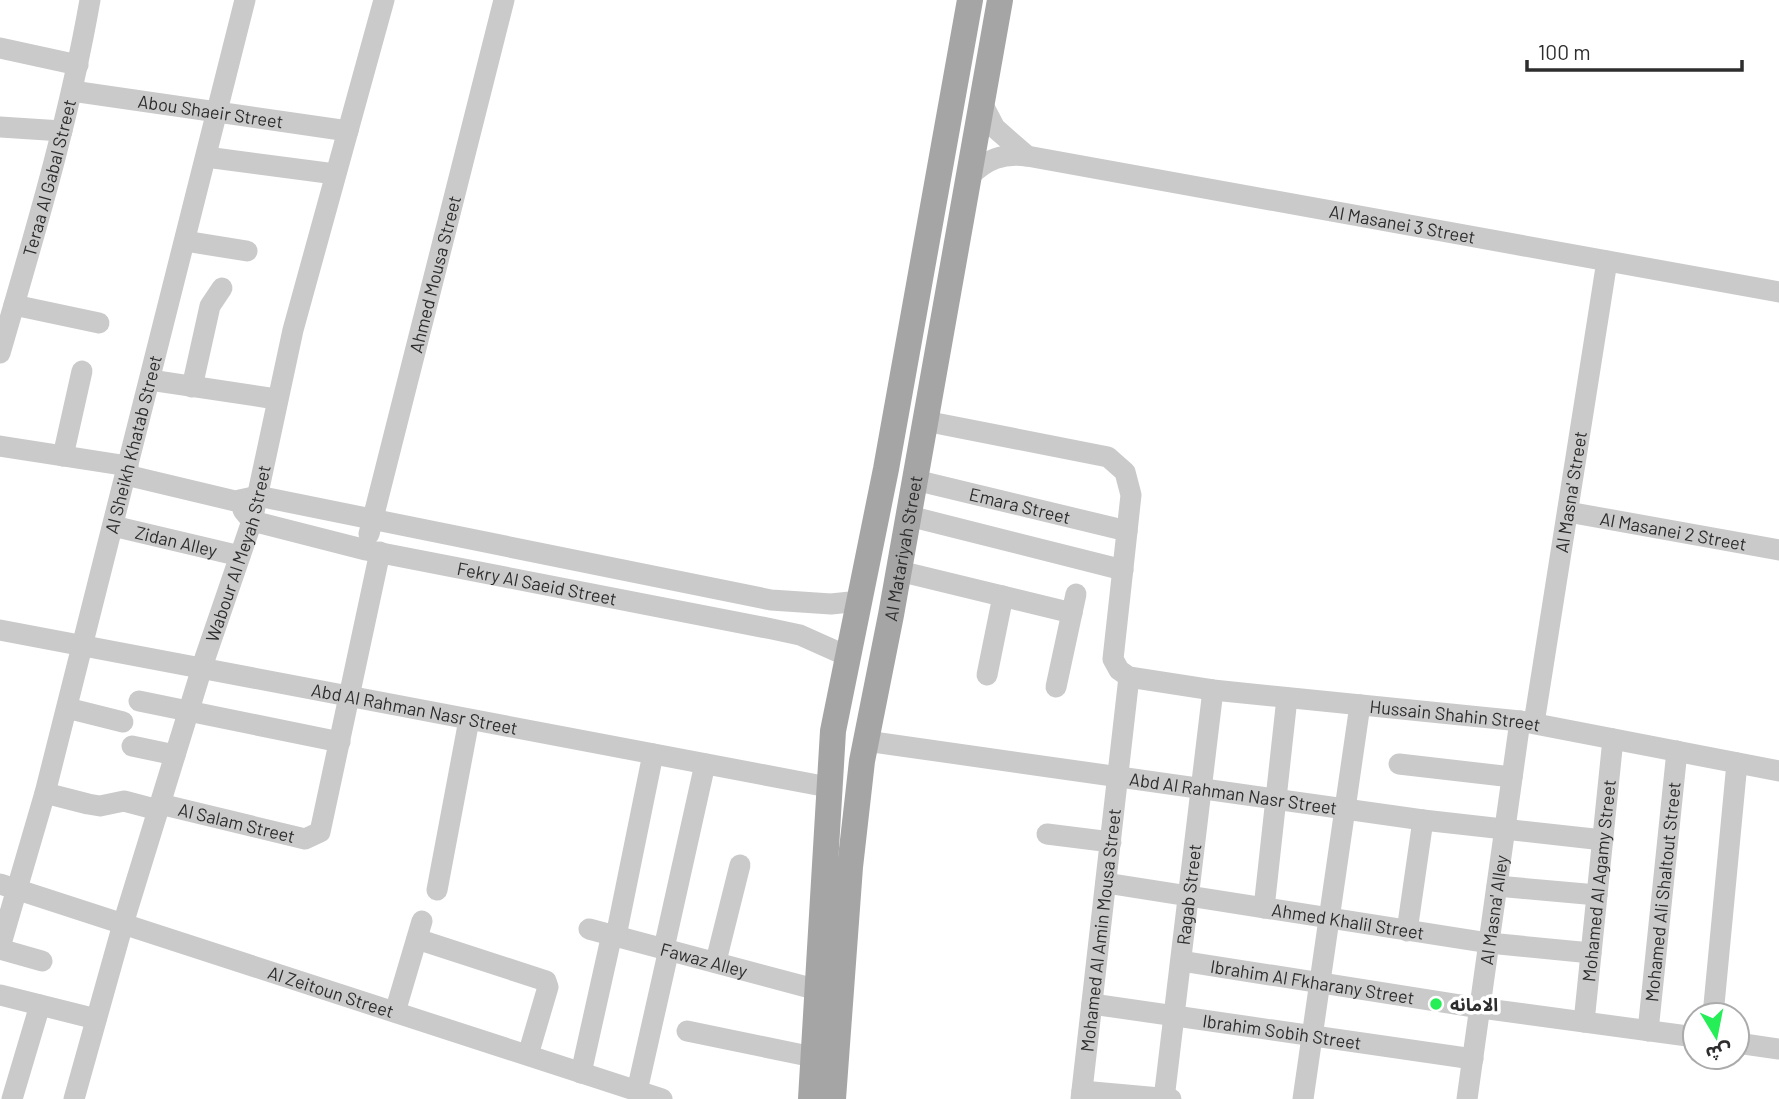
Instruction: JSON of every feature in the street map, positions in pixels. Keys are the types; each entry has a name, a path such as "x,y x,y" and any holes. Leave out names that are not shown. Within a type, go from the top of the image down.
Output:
{"main road":[{"name":"Al Matariyah Street","path":"811,1099 827,867 828,787 833,731 860,601 970,0"},
{"name":"Al Matariyah Street","path":"833,1099 850,867 867,738 1000,0"},
{"path":"841,685 855,681 866,671 879,624 891,615"},
{"path":"833,731 847,728 867,738"}],"street":[{"name":"Teraa Al Gabal Street","path":"0,353 10,299 62,131 90,0"},
{"name":"Al Sheikh Khatab Street","path":"0,948 9,887 45,793 245,0"},
{"name":"Wabour Al Meyah Street","path":"74,1099 159,807 252,521 276,399 384,0"},
{"name":"Ahmed Mousa Street","path":"373,551 371,522 503,0"},
{"path":"0,48 78,65"},
{"name":"Abou Shaeir Street","path":"72,91 348,131"},
{"name":"Al Masanei 3 Street","path":"982,103 999,134 1027,156"},
{"path":"0,127 62,131"},
{"name":"Al Masanei 3 Street","path":"969,177 978,168 1001,156 1027,156 1779,292"},
{"path":"206,157 335,174"},
{"path":"185,241 247,251"},
{"name":"Al Masna' Street","path":"1527,722 1568,512 1607,261"},
{"path":"192,387 210,306 222,288"},
{"path":"10,299 99,323"},
{"path":"63,456 82,372"},
{"path":"149,380 276,399"},
{"path":"925,421 1108,457 1118,463 1129,483 1127,531 1113,659 1119,670 1129,677"},
{"name":"Fekry Al Saeid Street","path":"0,446 127,470 235,500 258,496 371,522 771,600 811,604 860,601"},
{"name":"Emara Street","path":"915,480 1127,531"},
{"path":"235,500 252,521"},
{"name":"Al Masanei 2 Street","path":"1568,512 1779,550"},
{"path":"909,516 1123,570"},
{"name":"Fekry Al Saeid Street","path":"252,521 373,551 772,628 800,635 847,656"},
{"name":"Zidan Alley","path":"113,526 240,556"},
{"name":"Al Salam Street","path":"159,807 311,839 322,827 349,697 373,551"},
{"path":"899,572 1003,596 1074,603 1056,687"},
{"path":"987,675 1003,596"},
{"name":"Abd Al Rahman Nasr Street","path":"0,630 828,787"},
{"name":"Hussain Shahin Street","path":"1129,677 1213,690 1527,722 1779,771"},
{"name":"Mohamed Al Amin Mousa Street","path":"1081,1095 1129,677"},
{"name":"Ragab Street","path":"1164,1099 1213,690"},
{"path":"1264,908 1279,800 1287,698"},
{"path":"139,701 340,742"},
{"path":"1303,1099 1360,705"},
{"path":"67,708 122,722"},
{"path":"437,890 469,720"},
{"name":"Al Masna' Alley","path":"1467,1099 1512,777 1527,722"},
{"name":"Abd Al Rahman Nasr Street","path":"867,738 1423,820 1603,840"},
{"name":"Mohamed Al Agamy Street","path":"1584,1022 1613,739"},
{"path":"132,746 176,755"},
{"name":"Mohamed Ali Shaltout Street","path":"1648,1031 1677,751"},
{"path":"581,1073 653,754"},
{"path":"1714,1001 1737,763"},
{"path":"649,1096 667,948 705,764"},
{"path":"1399,764 1512,777"},
{"path":"45,793 100,806 124,801 159,807"},
{"path":"1407,931 1423,820"},
{"path":"1047,834 1111,842"},
{"path":"716,961 740,865"},
{"name":"Ahmed Khalil Street","path":"1106,883 1489,943 1591,953"},
{"path":"1497,886 1597,895"},
{"name":"Al Zeitoun Street","path":"9,887 649,1096"},
{"name":"Fawaz Alley","path":"589,929 818,990"},
{"path":"395,1012 419,930 546,981 548,987 528,1055"},
{"path":"0,948 42,961"},
{"name":"Ibrahim Al Fkharany Street","path":"1181,961 1480,1008 1681,1035"},
{"path":"0,995 96,1019"},
{"name":"Ibrahim Sobih Street","path":"1092,1004 1473,1059"},
{"path":"12,1099 40,1005"},
{"path":"687,1031 813,1057"},
{"path":"1751,1045 1779,1049"},
{"path":"1081,1095 1171,1099"}],"place":[{"name":"الامانه","path":"1436,1004"}]}
